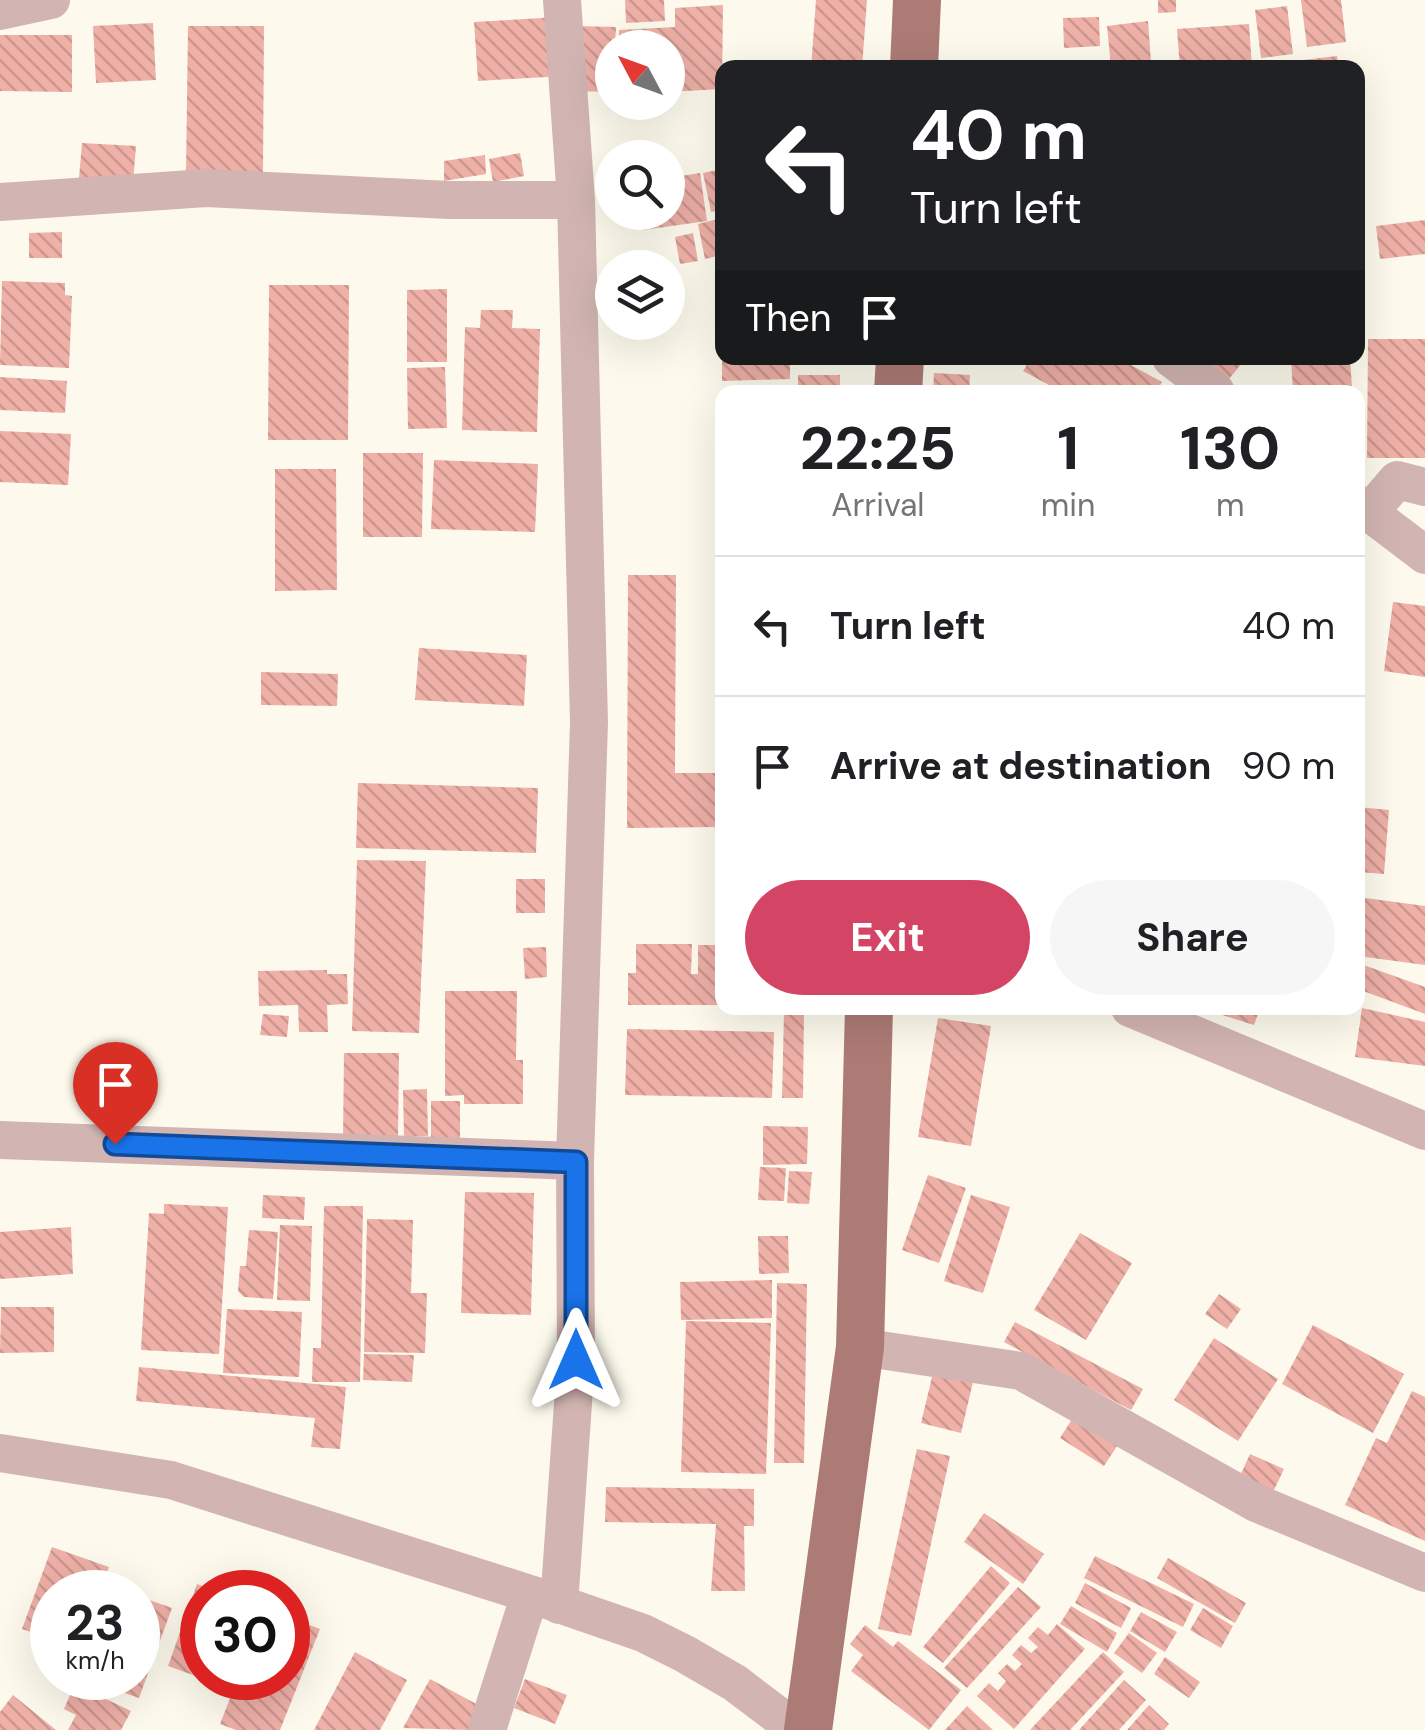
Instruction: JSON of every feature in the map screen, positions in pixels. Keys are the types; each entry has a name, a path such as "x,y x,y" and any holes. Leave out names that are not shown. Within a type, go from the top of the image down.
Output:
{"main road":[{"path":"914,60 917,0"},
{"path":"808,1730 860,1348 869,1015"}],"street":[{"path":"0,11 51,0"},
{"path":"487,1730 544,1599 576,1360 576,1162 589,722 576,200 562,0"},
{"path":"0,202 206,188 449,200 576,200"},
{"path":"1180,365 1207,385"},
{"path":"1365,506 1398,480 1425,487"},
{"path":"1365,510 1425,555"},
{"path":"1147,1015 1425,1131"},
{"path":"0,1140 576,1162"},
{"path":"860,1348 1021,1371 1256,1503 1425,1573"},
{"path":"0,1453 171,1480 642,1633 734,1683 797,1730"}],"building":[{"path":"625,0 664,0 665,21 626,23"},
{"path":"816,0 867,0 863,60 812,60"},
{"path":"1158,0 1176,0 1176,12 1158,13"},
{"path":"1301,0 1341,0 1346,42 1307,47"},
{"path":"723,5 722,60 715,60 715,89 685,91 685,30 619,30 675,27 675,8"},
{"path":"1287,6 1293,54 1261,58 1255,10"},
{"path":"560,17 563,76 478,81 474,22"},
{"path":"1099,17 1100,46 1064,48 1063,18"},
{"path":"1148,21 1151,60 1110,60 1107,26"},
{"path":"153,23 156,80 96,83 93,26"},
{"path":"1249,24 1251,60 1179,60 1177,29"},
{"path":"188,26 264,26 263,172 186,172"},
{"path":"576,26 616,27 595,30 595,92 573,91"},
{"path":"0,35 72,35 72,92 0,91"},
{"path":"1337,56 1338,60 1303,60"},
{"path":"82,143 136,146 133,182 79,178"},
{"path":"520,153 524,176 493,182 489,159"},
{"path":"485,155 486,174 444,181 444,161"},
{"path":"715,170 715,211 711,212 703,173"},
{"path":"700,173 707,221 685,224 685,175"},
{"path":"715,220 715,257 705,259 698,224"},
{"path":"1425,220 1425,254 1380,259 1376,226"},
{"path":"62,232 62,258 29,258 29,233"},
{"path":"693,233 698,261 685,263 685,250 677,250 675,237"},
{"path":"2,281 65,283 65,295 72,296 69,368 0,365"},
{"path":"269,285 349,285 348,440 268,440"},
{"path":"447,289 447,362 407,362 407,290"},
{"path":"481,310 513,310 512,328 540,329 537,432 462,430 465,327 480,328"},
{"path":"1368,339 1425,339 1425,458 1367,458"},
{"path":"722,365 790,365 790,379 722,381"},
{"path":"1027,365 1131,365 1162,382 1049,385 1023,371"},
{"path":"1212,365 1240,365 1229,379"},
{"path":"1291,365 1350,365 1352,385 1293,385"},
{"path":"445,367 447,428 408,429 407,368"},
{"path":"934,373 970,375 969,385 933,385"},
{"path":"798,375 840,375 840,385 798,385"},
{"path":"0,377 67,381 65,413 0,410"},
{"path":"0,431 71,434 68,485 0,482"},
{"path":"363,453 423,453 422,537 363,537"},
{"path":"434,460 538,464 535,532 431,529"},
{"path":"275,469 336,469 337,590 275,591"},
{"path":"628,575 676,575 675,773 715,773 715,827 627,828"},
{"path":"1393,602 1425,606 1425,677 1384,671"},
{"path":"419,648 527,655 524,706 415,700"},
{"path":"261,672 338,674 337,706 261,705"},
{"path":"358,783 538,788 536,853 356,848"},
{"path":"1365,808 1389,810 1384,874 1365,873"},
{"path":"357,860 426,861 419,1033 352,1031"},
{"path":"516,879 545,879 545,913 516,913"},
{"path":"1365,898 1425,906 1425,965 1365,957"},
{"path":"636,944 692,944 691,974 698,974 698,945 715,945 715,1005 628,1005 628,973 636,973"},
{"path":"546,947 547,977 525,979 523,948"},
{"path":"1365,966 1425,987 1425,1014 1365,992"},
{"path":"327,970 327,974 347,974 348,1004 327,1005 328,1032 299,1032 298,1005 259,1006 258,971"},
{"path":"445,991 517,991 516,1060 523,1060 523,1104 464,1104 464,1095 445,1096"},
{"path":"1365,1009 1425,1022 1425,1066 1355,1057"},
{"path":"263,1014 289,1016 287,1037 260,1035"},
{"path":"784,1015 804,1015 803,1098 782,1098"},
{"path":"1222,1015 1258,1015 1254,1025"},
{"path":"938,1018 991,1026 971,1146 918,1137"},
{"path":"627,1029 774,1032 772,1098 625,1095"},
{"path":"344,1053 399,1053 398,1139 343,1139"},
{"path":"427,1089 428,1136 404,1136 403,1090"},
{"path":"431,1101 460,1101 460,1141 431,1141"},
{"path":"763,1126 808,1127 807,1164 763,1165"},
{"path":"760,1167 786,1168 784,1201 758,1200"},
{"path":"789,1171 812,1172 809,1204 787,1203"},
{"path":"928,1175 966,1188 939,1263 902,1250"},
{"path":"465,1192 534,1193 531,1315 461,1313"},
{"path":"263,1195 305,1197 304,1220 262,1218"},
{"path":"971,1195 1010,1207 983,1293 944,1281"},
{"path":"164,1204 228,1207 219,1354 141,1350 149,1213 164,1214"},
{"path":"324,1206 363,1206 360,1382 312,1382 313,1348 321,1348"},
{"path":"367,1219 413,1220 411,1293 427,1293 425,1353 364,1352"},
{"path":"280,1225 312,1226 310,1301 277,1300"},
{"path":"71,1227 73,1274 0,1279 0,1232"},
{"path":"249,1230 278,1232 273,1299 244,1297 238,1291 240,1266 246,1266"},
{"path":"1080,1233 1132,1263 1086,1340 1034,1310"},
{"path":"758,1236 788,1236 789,1273 759,1274"},
{"path":"772,1280 772,1318 681,1320 680,1282"},
{"path":"777,1283 807,1284 804,1463 774,1463"},
{"path":"1219,1294 1241,1309 1227,1329 1205,1314"},
{"path":"1,1307 54,1307 54,1352 0,1353"},
{"path":"227,1309 302,1312 299,1377 223,1373"},
{"path":"686,1321 771,1323 766,1474 681,1472"},
{"path":"1015,1322 1143,1389 1131,1410 1004,1342"},
{"path":"1313,1325 1404,1374 1373,1433 1282,1384"},
{"path":"1214,1338 1278,1379 1238,1441 1174,1400"},
{"path":"364,1354 414,1355 412,1382 363,1380"},
{"path":"139,1367 346,1387 340,1449 311,1447 315,1418 136,1401"},
{"path":"933,1373 973,1382 961,1433 921,1423"},
{"path":"1412,1391 1425,1397 1425,1541 1345,1505 1376,1438 1387,1443"},
{"path":"1074,1416 1119,1443 1104,1466 1060,1438"},
{"path":"917,1449 950,1456 911,1636 878,1629"},
{"path":"1250,1454 1284,1469 1273,1492 1240,1476"},
{"path":"606,1487 754,1489 754,1526 744,1526 745,1591 711,1591 716,1524 605,1522"},
{"path":"984,1513 1044,1554 1023,1584 964,1542"},
{"path":"52,1547 109,1567 108,1570 44,1570"},
{"path":"1095,1556 1194,1604 1183,1627 1084,1578"},
{"path":"1168,1558 1246,1603 1235,1623 1157,1578"},
{"path":"991,1566 1010,1583 943,1663 923,1647"},
{"path":"1085,1583 1131,1608 1121,1628 1075,1603"},
{"path":"1018,1587 1041,1607 967,1688 944,1668"},
{"path":"160,1604 172,1608 160,1641"},
{"path":"1071,1606 1117,1633 1107,1652 1060,1624"},
{"path":"30,1607 30,1632 22,1629"},
{"path":"1203,1608 1233,1626 1221,1648 1190,1630"},
{"path":"1141,1612 1177,1632 1165,1652 1130,1631"},
{"path":"1057,1624 1085,1649 1014,1729 977,1696 989,1683 998,1691 1006,1681 998,1673 1007,1664 1015,1671 1022,1664 1012,1655 1021,1645 1031,1653 1038,1647 1028,1638 1038,1627 1048,1635"},
{"path":"310,1625 320,1629 310,1654"},
{"path":"865,1625 893,1647 898,1641 961,1690 929,1730 851,1671 863,1655 850,1644"},
{"path":"180,1632 180,1670 168,1666"},
{"path":"1129,1633 1157,1653 1142,1673 1114,1653"},
{"path":"355,1652 407,1680 380,1730 314,1730"},
{"path":"1103,1652 1124,1672 1070,1730 1030,1730"},
{"path":"1165,1657 1200,1682 1189,1698 1154,1674"},
{"path":"430,1679 482,1707 469,1730 403,1728"},
{"path":"525,1679 567,1695 555,1724 514,1708"},
{"path":"1124,1680 1146,1700 1119,1730 1079,1730"},
{"path":"13,1695 56,1730 0,1730 0,1712"},
{"path":"68,1700 108,1700 131,1711 121,1730 68,1730 76,1715 64,1709"},
{"path":"229,1700 292,1700 280,1730 236,1730 220,1724"},
{"path":"1149,1705 1169,1724 1164,1730 1127,1730"},
{"path":"967,1706 993,1730 945,1730"}],"route":[{"path":"115,1144 576,1162 576,1360"}]}
